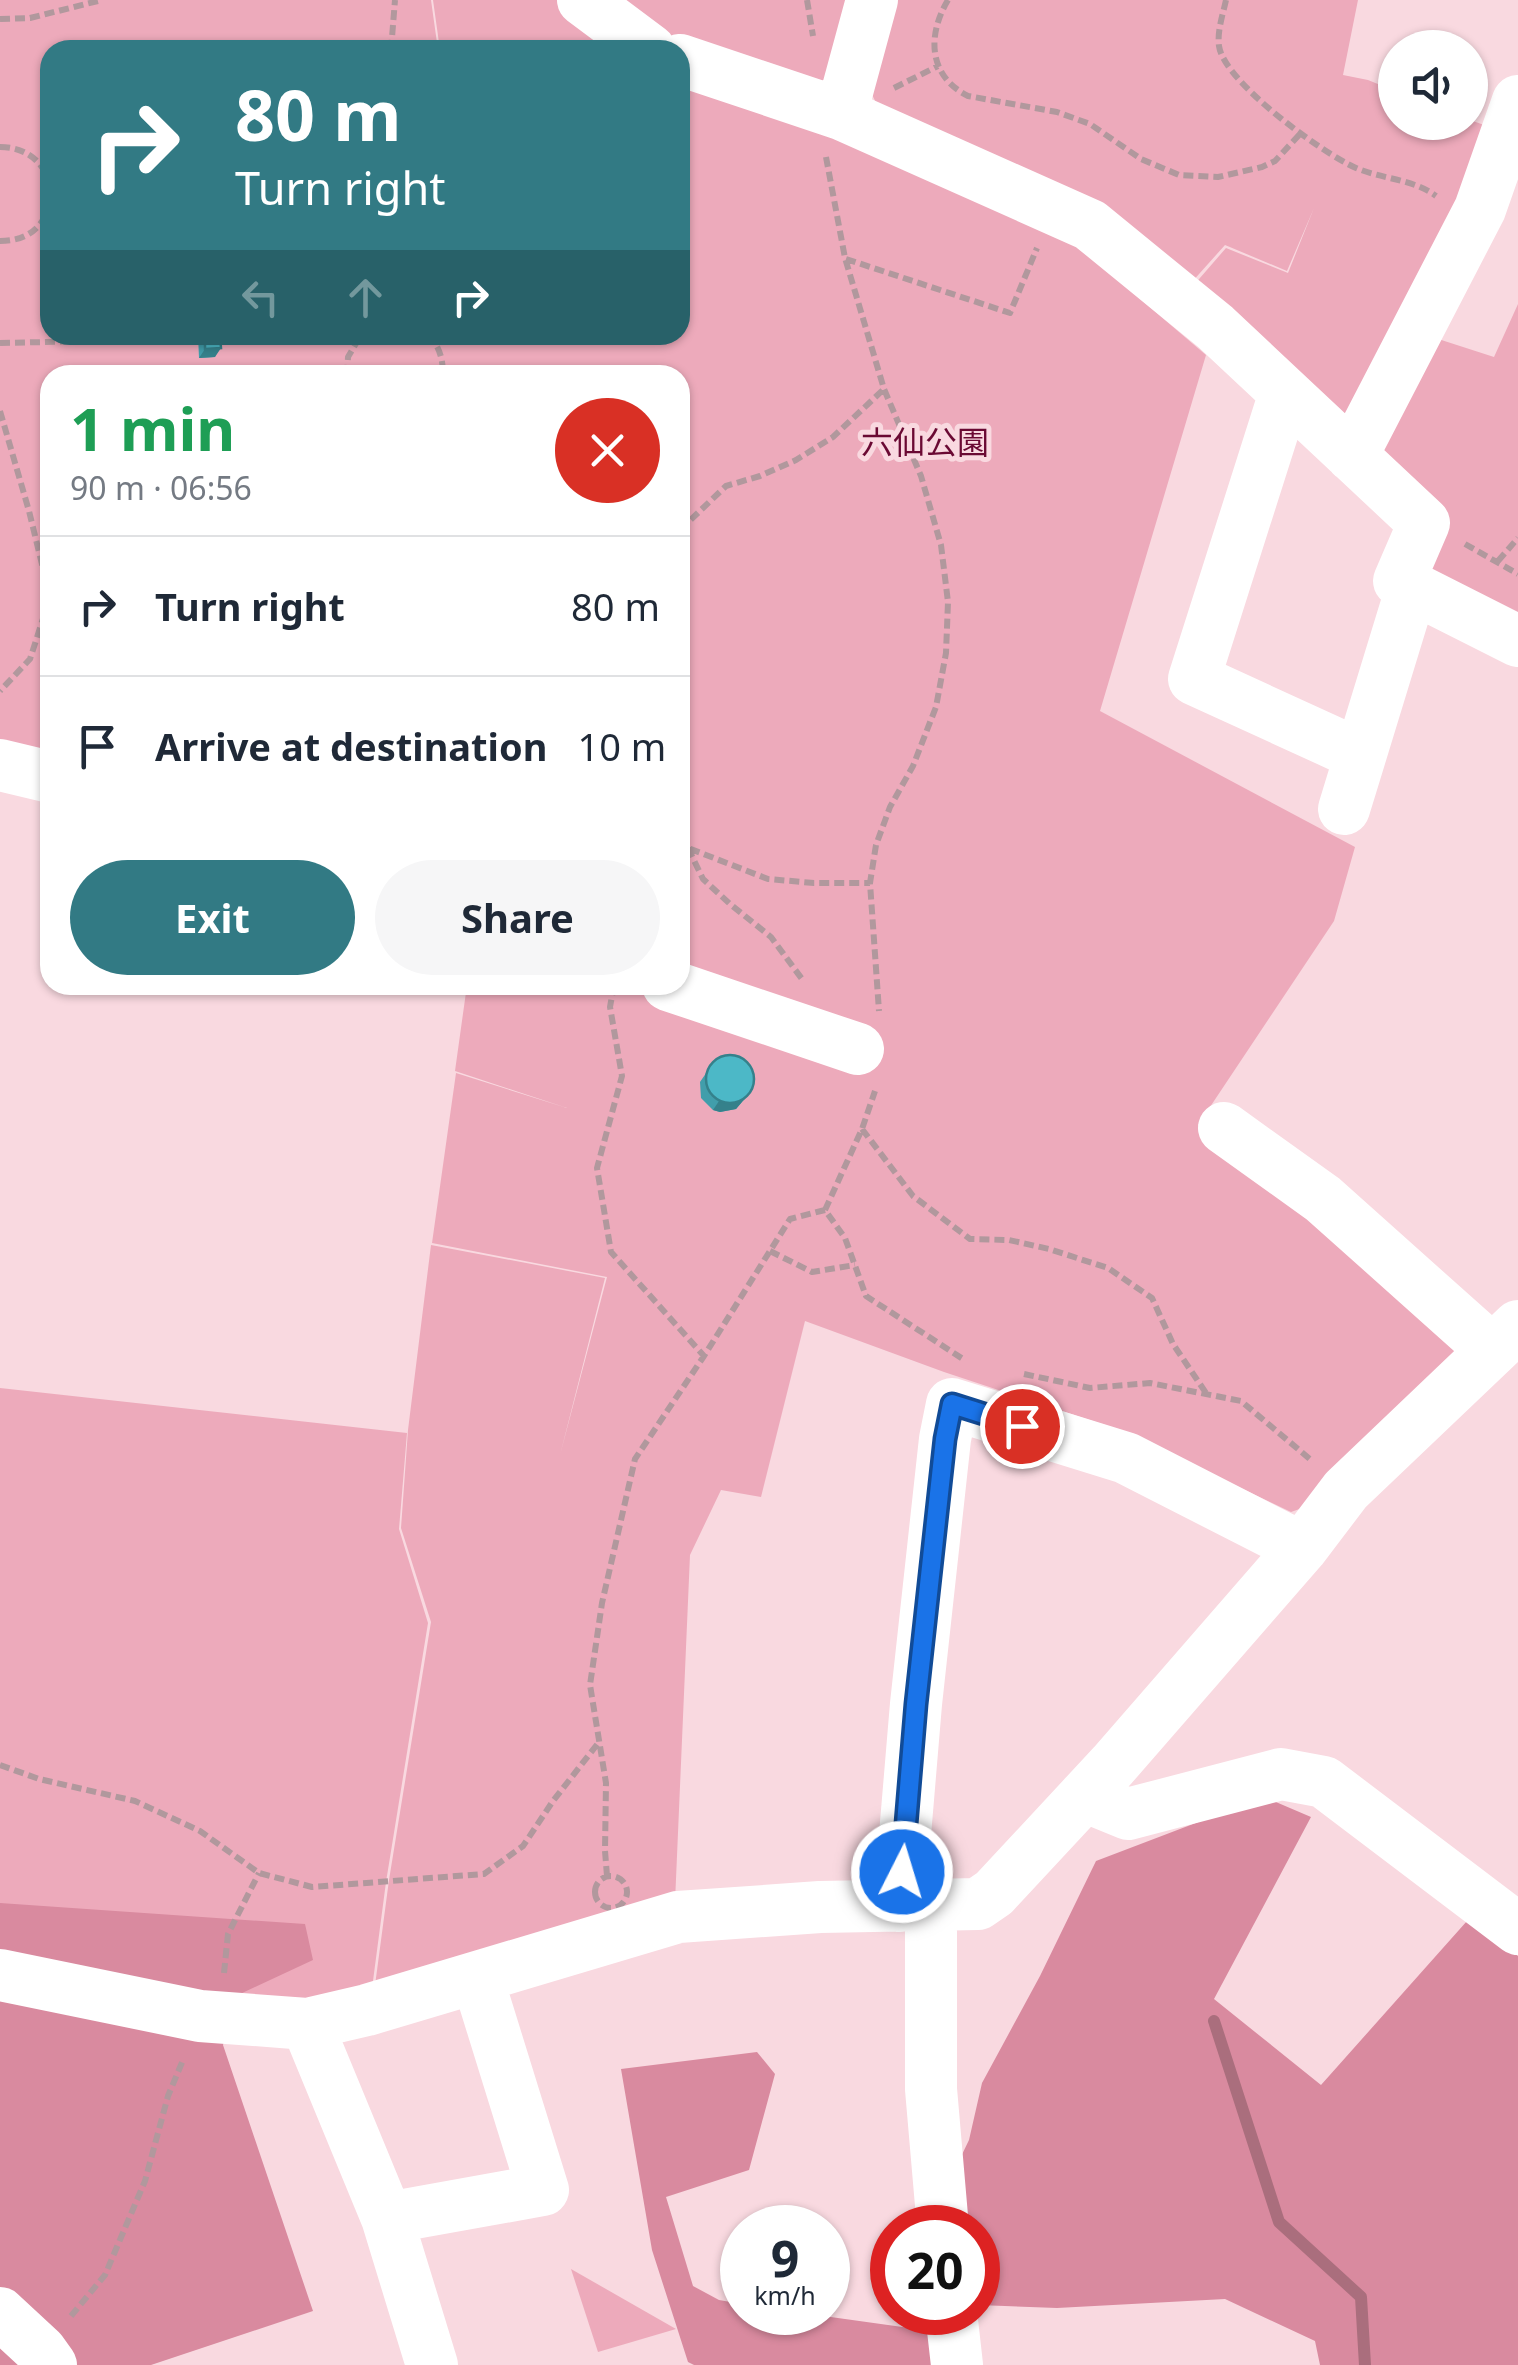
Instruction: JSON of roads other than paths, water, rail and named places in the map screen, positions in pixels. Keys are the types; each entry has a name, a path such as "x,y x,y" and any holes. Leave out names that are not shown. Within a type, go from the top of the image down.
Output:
{"street":[{"path":"583,0 635,40"},
{"path":"834,111 872,0"},
{"path":"690,63 834,111 1090,225 1215,326 1424,523 1399,581 1518,641"},
{"path":"1352,456 1490,217 1518,101"},
{"path":"1285,393 1194,679 1360,755"},
{"path":"1344,810 1412,587"},
{"path":"0,764 40,774"},
{"path":"690,992 872,1047"},
{"path":"0,1975 220,2018 307,2024 678,1917 820,1907 978,1904 994,1893 1302,1548 1346,1490 1505,1338 1224,1128"},
{"path":"941,2205 915,1906 916,1704 952,1404 1126,1458 1302,1548"},
{"path":"1084,1796 1128,1814 1281,1774 1324,1782 1518,1929"},
{"path":"387,2218 544,2190 477,1977"},
{"path":"307,2024 387,2218 432,2365"},
{"path":"0,2314 46,2358"},
{"path":"954,2335 958,2365"}],"waterway":[{"path":"1214,2021 1279,2222 1361,2297 1365,2365"}],"park label":[{"name":"六仙公園","path":"925,443"}]}
